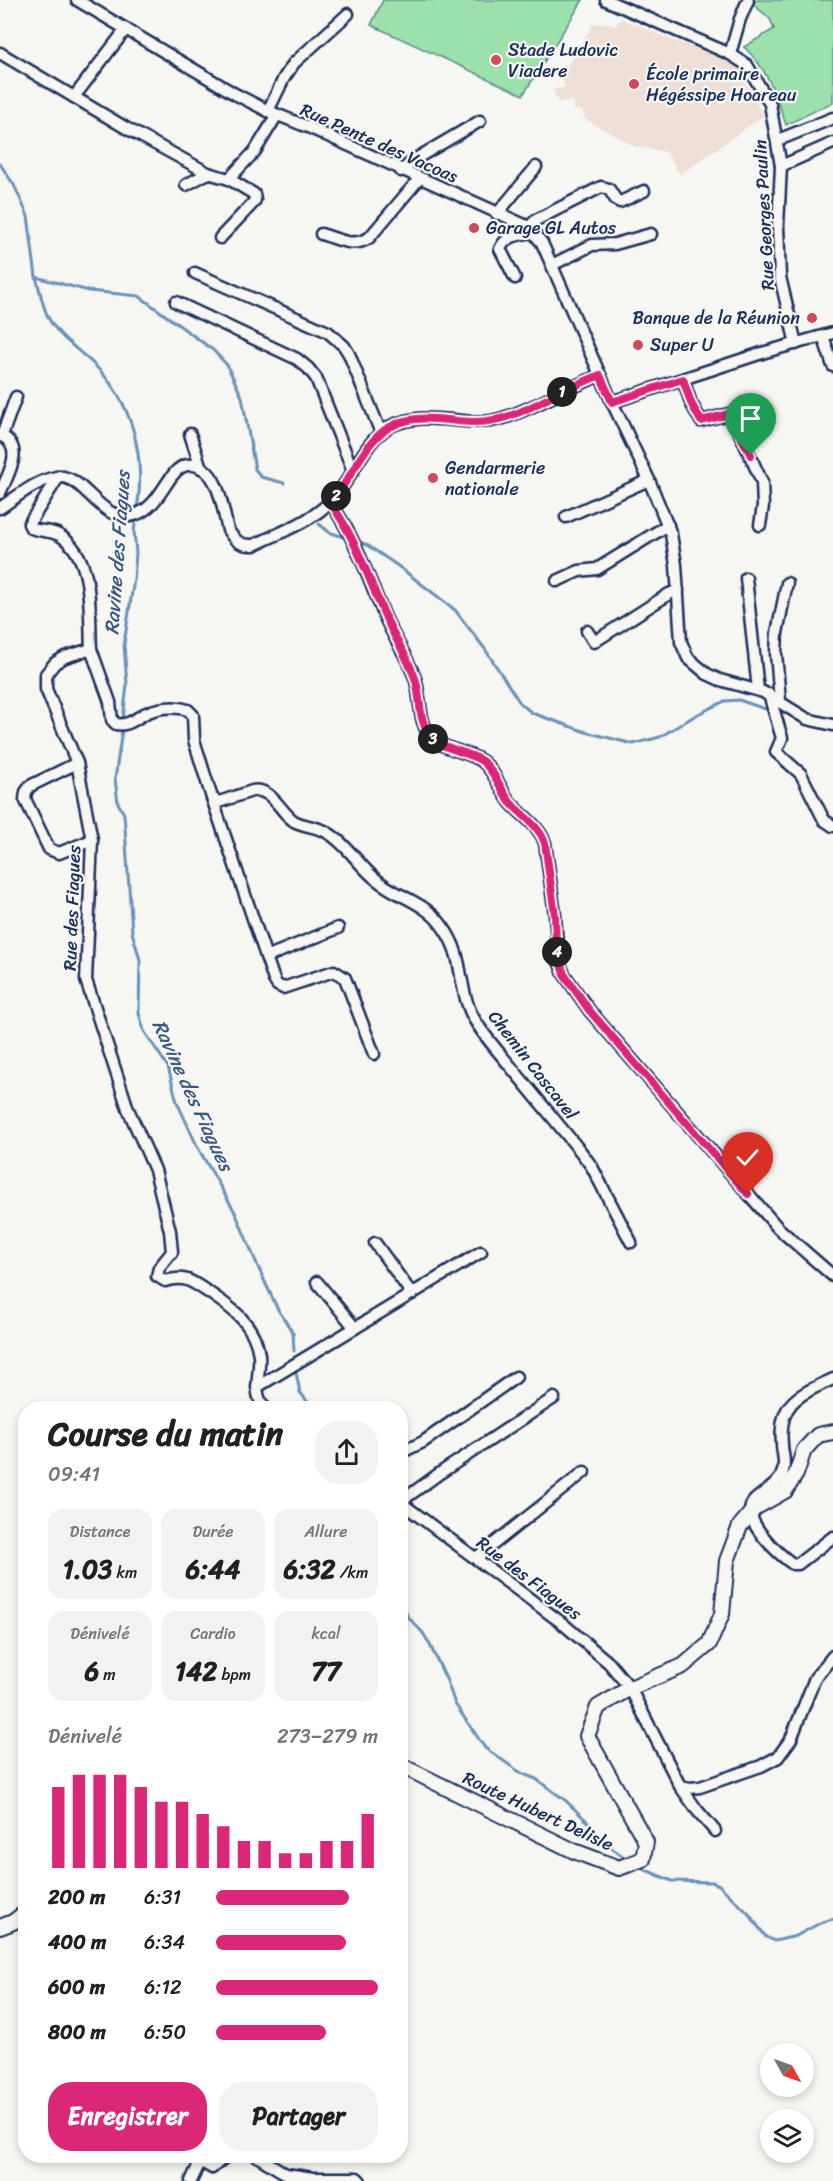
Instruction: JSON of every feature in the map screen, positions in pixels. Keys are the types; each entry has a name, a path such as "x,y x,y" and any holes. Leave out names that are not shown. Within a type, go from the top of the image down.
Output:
{"main road":[{"name":"Route Hubert Delisle","path":"408,1770 574,1851 618,1868 643,1859 646,1842 587,1736 598,1707 630,1688 683,1666 709,1644 722,1614 727,1561 740,1526 755,1509 785,1491 796,1473 804,1450 818,1435 833,1432"},
{"path":"0,1927 18,1918"}],"street":[{"name":"Rue Pente des Vacoas","path":"77,0 235,94 272,113 308,127 531,230"},
{"name":"Rue Georges Paulin","path":"606,0 730,54 747,65 770,104 781,166 778,226 780,277 796,344"},
{"path":"730,54 748,0"},
{"path":"229,180 255,151 284,78 294,63 348,14"},
{"path":"74,97 126,29"},
{"path":"0,53 126,128 254,194 255,200 220,238"},
{"path":"778,140 833,118"},
{"path":"401,171 417,158 480,121"},
{"path":"781,166 833,144"},
{"path":"497,214 536,167"},
{"path":"186,185 208,172"},
{"path":"321,234 352,243 360,243 369,238 419,179"},
{"path":"515,278 500,249 510,237 531,230 536,220 601,187 609,189 616,200 620,201 644,191"},
{"path":"531,230 542,243 668,525 674,546 681,642 684,651 693,664 706,674 763,692 807,718 833,725"},
{"path":"552,265 592,245 615,244 651,234"},
{"path":"195,273 328,332 349,354 381,433"},
{"path":"176,302 297,359 308,368 316,378 353,471"},
{"path":"612,402 828,334 833,366"},
{"path":"0,508 31,487 46,479 59,476 78,485 104,509 117,516 133,516 148,509 158,499 177,470 182,466 193,465 213,476 228,530 238,543 245,546 254,545 304,522 330,502 381,433 390,426 427,418 474,422 492,421 512,415 600,375"},
{"path":"683,379 691,403 701,421 729,414 732,416 762,482 763,506 760,525"},
{"path":"0,493 14,460 13,445 1,435 16,397"},
{"path":"190,434 201,468"},
{"path":"59,476 29,524 33,530 53,532 65,539 74,548 82,565 87,585 91,649 110,702 112,720 116,724 129,724 144,714 164,708 182,708 191,712 195,746 273,980 283,988 334,971 345,978 374,1054"},
{"path":"566,517 649,480"},
{"path":"330,502 349,531 387,620 405,654 416,681 426,730 433,739 444,746 475,757 485,764 511,803 542,836 545,843 555,915 558,959 564,974 589,1010 778,1228 833,1276"},
{"path":"557,581 579,571 597,569 668,525"},
{"path":"746,578 763,692 782,738 776,752 801,774 824,820 833,826"},
{"path":"780,702 776,653 777,633 787,583"},
{"path":"587,631 594,642 678,590"},
{"name":"Rue des Fiagues","path":"91,649 65,657 55,663 46,674 46,689 77,763 92,840 86,980 128,1109 155,1170 170,1231 172,1252 159,1268 157,1276 165,1281 175,1278 188,1279 228,1305 248,1323 259,1356 257,1387 260,1401"},
{"path":"77,763 30,786 24,799 49,849 53,852 59,853 92,840"},
{"name":"Chemin Cascavel","path":"212,798 219,802 252,790 266,792 290,818 297,823 319,828 331,834 375,879 414,901 436,918 457,951 471,1013 502,1056 592,1167 631,1242"},
{"path":"266,957 338,928"},
{"path":"375,1244 412,1294"},
{"path":"257,1387 481,1252"},
{"path":"317,1282 355,1328"},
{"path":"408,1449 423,1442 516,1377"},
{"path":"833,1379 799,1397 788,1408 781,1423 784,1463 782,1475 754,1500 750,1508 750,1515 762,1534 793,1564 798,1564 833,1537"},
{"path":"408,1496 555,1398"},
{"path":"476,1558 584,1472"},
{"name":"Rue des Fiagues","path":"408,1508 598,1652 630,1688 680,1785 715,1831"},
{"path":"680,1785 690,1788 700,1787 772,1761 788,1745 815,1678 833,1656"},
{"path":"191,2181 199,2163"},
{"path":"206,2163 212,2168 218,2163"},
{"path":"268,2163 286,2174 313,2178 357,2178 360,2181"}],"shaded area":[{"path":"622,19 677,42 703,48 738,67 763,116 680,175 666,152 634,146 585,119 582,110 573,110 574,101 558,102 552,90 565,87 562,75 593,24 612,23 613,27"}],"green space":[{"name":"Stade Ludovic Viadere","path":"383,0 583,0 523,95 371,25"},
{"path":"755,0 833,0 833,102 786,125 765,73 744,47 774,29 770,19 753,4"}],"waterway":[{"path":"0,164 14,185 28,216 36,277 89,291 139,296 213,350 227,365 242,397 255,469 261,477 284,483"},
{"name":"Ravine des Fiagues","path":"36,277 44,308 53,326 103,374 114,388 130,420 140,473 137,509"},
{"name":"Ravine des Fiagues","path":"123,719 127,685 124,644 134,579 136,519"},
{"path":"319,524 329,532 346,538"},
{"path":"357,541 398,566 455,610 485,649 520,703 532,713 586,732 633,744 660,737 696,715 725,701 739,700 765,709"},
{"name":"Ravine des Fiagues","path":"122,730 115,779 118,803 124,814 132,932 140,960 139,1013 144,1031 168,1067 177,1102 198,1148 235,1212 277,1308 293,1333 294,1351"},
{"name":"Ravine des Fiagues","path":"295,1368 300,1392 307,1401"},
{"name":"Ravine des Fiagues","path":"408,1617 429,1643 455,1704 485,1748 521,1773 536,1779 565,1800 587,1821 600,1840 624,1857"},
{"name":"Ravine des Fiagues","path":"641,1868 672,1881 712,1882 719,1885 748,1913 766,1937 775,1941 796,1936 822,1922 833,1919"}],"place":[{"name":"Stade Ludovic Viadere","path":"496,60"},
{"name":"École primaire Hégéssipe Hoareau","path":"634,84"},
{"name":"Garage GL Autos","path":"474,228"},
{"name":"Banque de la Réunion","path":"812,318"},
{"name":"Super U","path":"638,345"},
{"name":"Gendarmerie nationale","path":"433,478"}],"route":[{"path":"748,1194 589,1010 564,974 556,948 555,915 545,843 540,831 511,803 485,764 475,757 444,746 433,739 426,730 416,681 405,654 387,620 349,531 330,502 345,484 368,448 390,426 435,417 474,422 492,421 512,415 600,375 612,402 683,379 691,403 701,421 729,414 732,416 751,455"}]}
